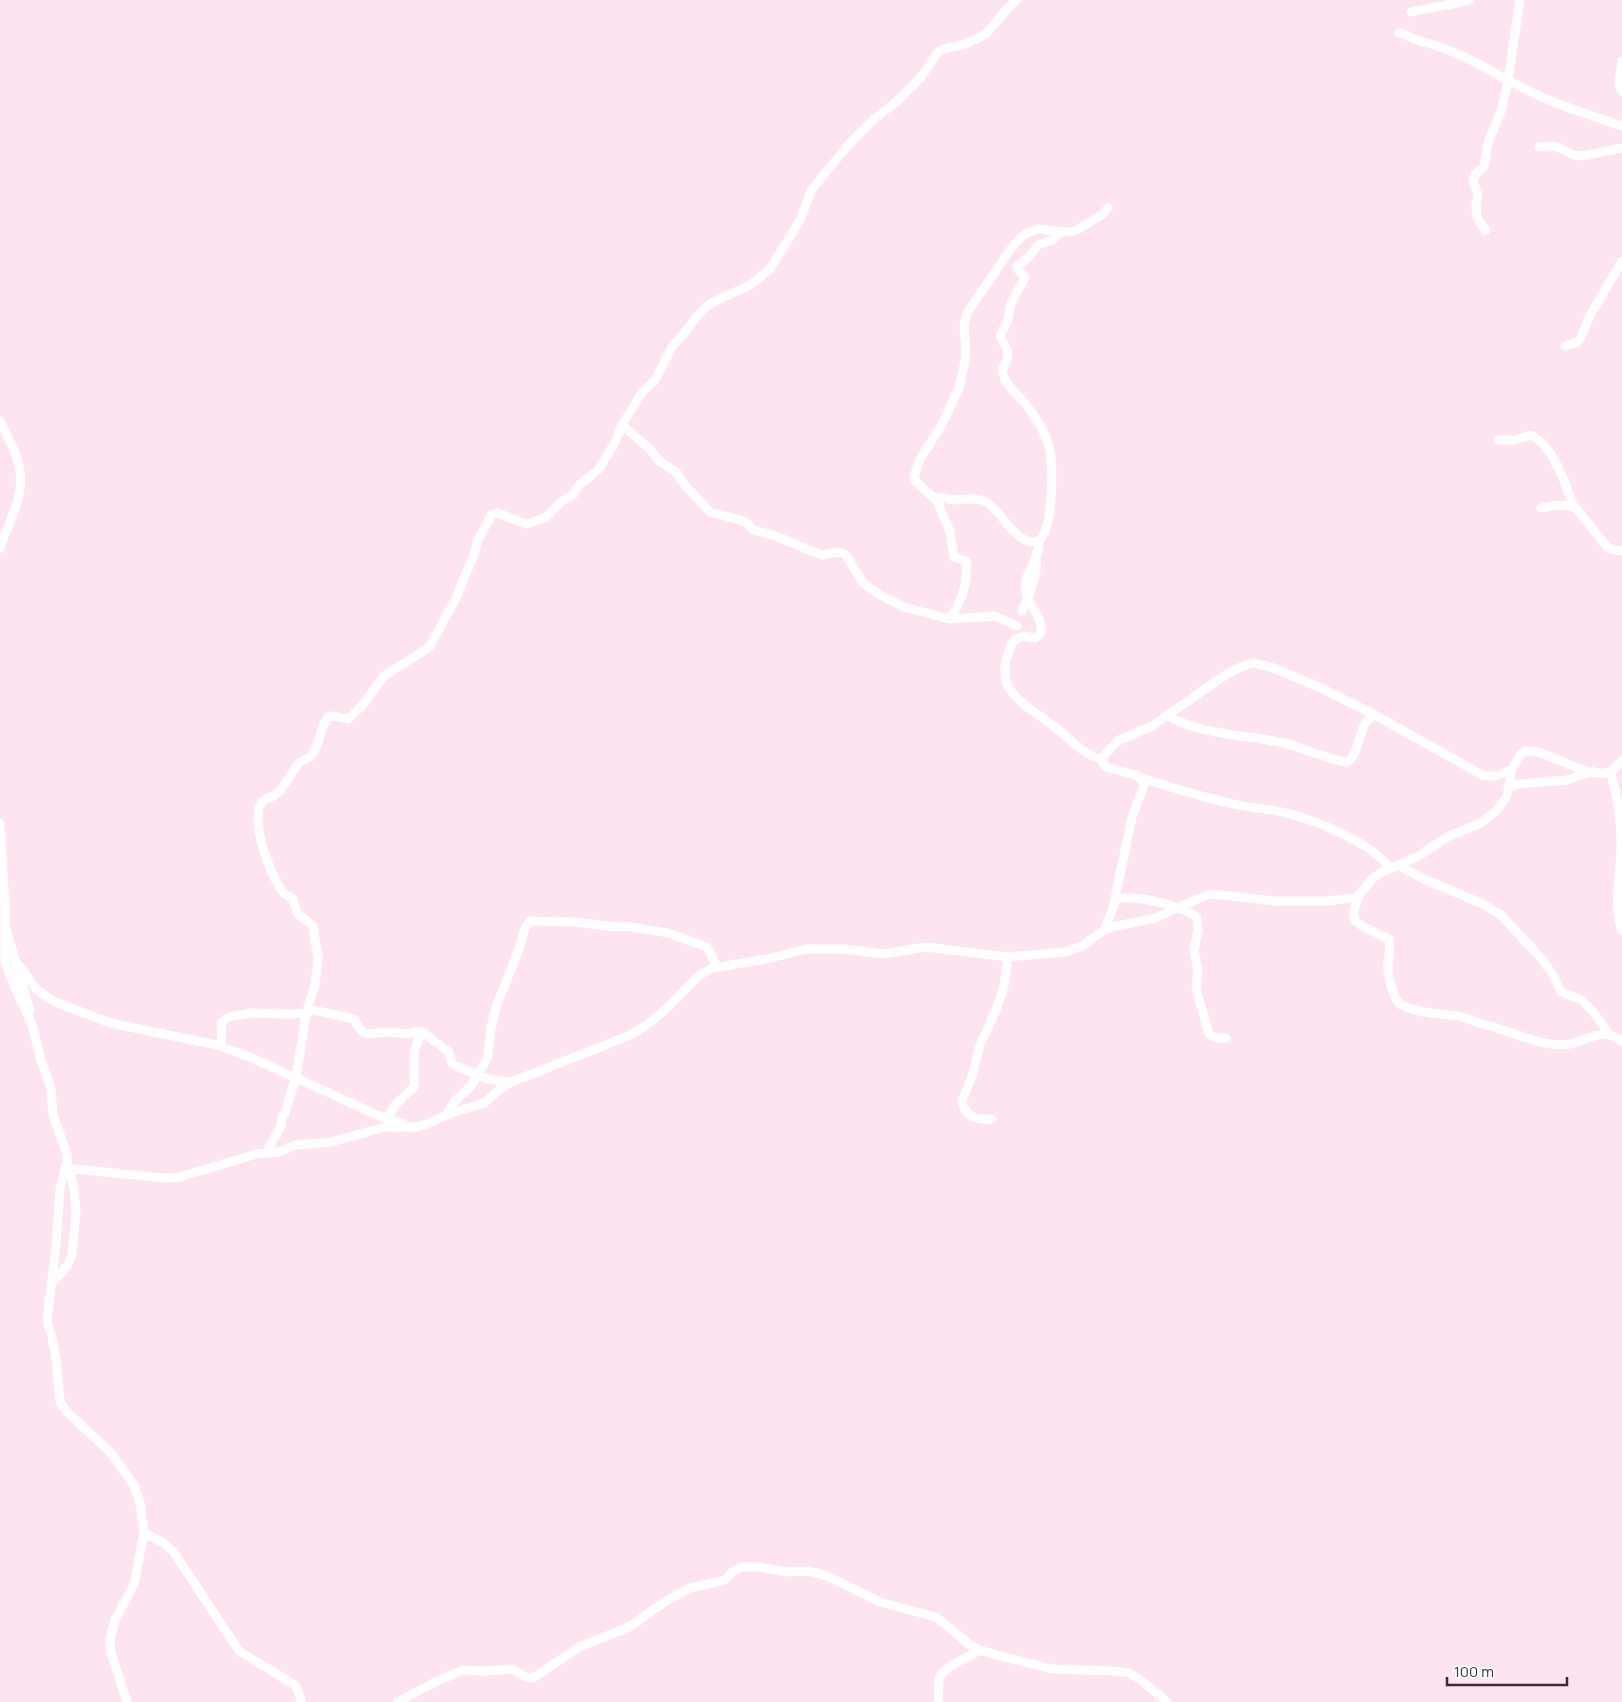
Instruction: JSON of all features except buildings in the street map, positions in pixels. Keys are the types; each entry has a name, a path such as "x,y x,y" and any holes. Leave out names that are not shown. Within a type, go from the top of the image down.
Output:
{"street":[{"path":"266,1153 281,1126 296,1077 306,1013 314,990 318,959 314,928 297,912 293,899 284,894 276,881 265,852 258,826 261,804 265,799 276,795 287,783 293,770 301,761 311,756 328,717 348,719 362,706 384,676 430,646 456,598 475,552 477,542 492,514 498,513 527,524 546,517 563,500 573,495 579,486 598,470 642,392 655,380 672,345 682,336 701,311 713,302 750,285 770,269 800,220 812,189 849,144 874,119 905,94 921,77 938,52 943,49 966,44 986,34 1017,0"},
{"path":"1411,12 1432,7 1445,7 1470,0"},
{"path":"1486,230 1477,216 1476,205 1478,195 1473,181 1475,175 1484,166 1486,150 1501,111 1508,79 1520,0"},
{"path":"1399,33 1408,34 1418,40 1438,45 1472,60 1536,94 1622,126"},
{"path":"1622,61 1619,84 1622,92"},
{"path":"1540,146 1555,146 1570,154 1582,156 1622,148"},
{"path":"949,619 963,595 966,562 954,556 949,529 935,497 916,482 914,476 920,459 941,426 959,388 966,351 964,326 966,313 1019,239 1026,233 1038,229 1060,232 1083,228 1102,215 1108,208"},
{"path":"1034,542 1043,534 1050,513 1053,474 1051,454 1049,444 1040,426 1004,381 1002,370 1007,360 1008,351 1000,336 1007,322 1011,303 1024,280 1017,266 1028,258 1038,245 1054,239 1060,232"},
{"path":"1566,346 1580,339 1591,314 1622,262"},
{"path":"0,421 16,458 21,482 19,494 0,548"},
{"path":"622,425 651,450 658,460 678,473 684,484 710,512 744,521 754,530 781,538 822,555 843,553 849,557 864,584 880,595 904,607 949,619 995,616 1017,626"},
{"path":"1499,440 1515,440 1531,435 1538,439 1559,468 1572,506 1608,548 1622,551"},
{"path":"935,497 983,501 992,507 1012,532 1034,542 1039,547 1025,586 1022,611"},
{"path":"1541,508 1558,505 1572,506"},
{"path":"1035,555 1037,565 1008,656 1006,671 1012,693 1024,706 1090,755 1101,759 1103,764 1110,769 1221,801 1306,819 1366,846 1393,867 1483,904 1501,915 1542,959 1553,975 1561,992 1582,1000 1594,1013 1608,1034"},
{"path":"1014,640 1023,636 1035,638 1042,630 1028,598 1025,586"},
{"path":"1101,759 1117,741 1152,726 1221,678 1238,668 1253,663 1270,667 1323,689 1375,715 1484,776 1497,776 1512,769"},
{"path":"1168,716 1201,730 1283,743 1347,762 1352,758 1368,721 1375,715"},
{"path":"1622,760 1610,771 1592,771 1530,750 1525,751 1520,755 1512,769 1507,796 1503,803 1488,818 1447,837 1417,857 1373,878 1360,895 1354,911 1354,920 1389,939 1387,965 1389,977 1399,1004 1433,1014 1463,1017 1481,1025 1491,1026 1556,1045 1567,1045 1594,1036 1608,1034 1622,1042"},
{"path":"1508,787 1519,784 1567,780 1592,771"},
{"path":"1610,771 1617,796 1621,830 1618,913 1622,930"},
{"path":"1104,930 1115,899 1132,817 1144,785 1141,778"},
{"path":"0,823 5,905 5,962 32,1024"},
{"path":"67,1166 171,1178 266,1153 278,1152 300,1144 330,1142 388,1123 423,1125 436,1121 446,1115 484,1103 511,1082 626,1038 642,1030 699,975 705,970 717,967 766,959 807,949 845,949 882,954 925,947 1008,957 1064,952 1091,942 1104,930 1121,925 1144,922 1212,894 1252,900 1291,902 1346,900 1360,895"},
{"path":"1115,899 1141,899 1179,908 1194,915 1198,923 1194,950 1198,971 1196,989 1209,1034 1217,1038 1226,1038"},
{"path":"4,920 15,962 28,998 40,1058 51,1088 53,1115 67,1154 67,1166 60,1189 47,1321 56,1358 58,1400 66,1411 106,1448 134,1485 140,1503 144,1534 134,1584 115,1620 110,1639 112,1653 127,1702"},
{"path":"446,1115 454,1102 471,1086 488,1054 496,1007 518,952 525,928 532,921 625,926 662,932 707,947 717,967"},
{"path":"992,1119 983,1120 970,1116 965,1111 962,1100 972,1077 980,1045 996,1010 1004,986 1008,957"},
{"path":"15,962 44,995 89,1016 110,1023 191,1038 221,1046 296,1077 388,1123"},
{"path":"221,1046 222,1022 229,1017 250,1013 289,1014 306,1013 315,1010 354,1019 360,1030 367,1034 388,1032 409,1034 421,1031 449,1052 454,1065 494,1080 511,1082"},
{"path":"388,1123 394,1105 414,1087 414,1052 421,1031"},
{"path":"51,1284 67,1266 72,1256 76,1212 74,1188 67,1166"},
{"path":"144,1534 162,1542 173,1551 239,1651 295,1685 301,1702"},
{"path":"398,1702 435,1682 463,1670 484,1672 512,1669 526,1677 533,1678 579,1647 629,1627 666,1601 690,1588 726,1580 732,1572 740,1567 759,1567 788,1572 808,1571 825,1575 880,1602 936,1617 961,1638 980,1650 1052,1669 1129,1673 1142,1681 1167,1702"},
{"path":"938,1702 939,1683 942,1674 980,1650"}]}
